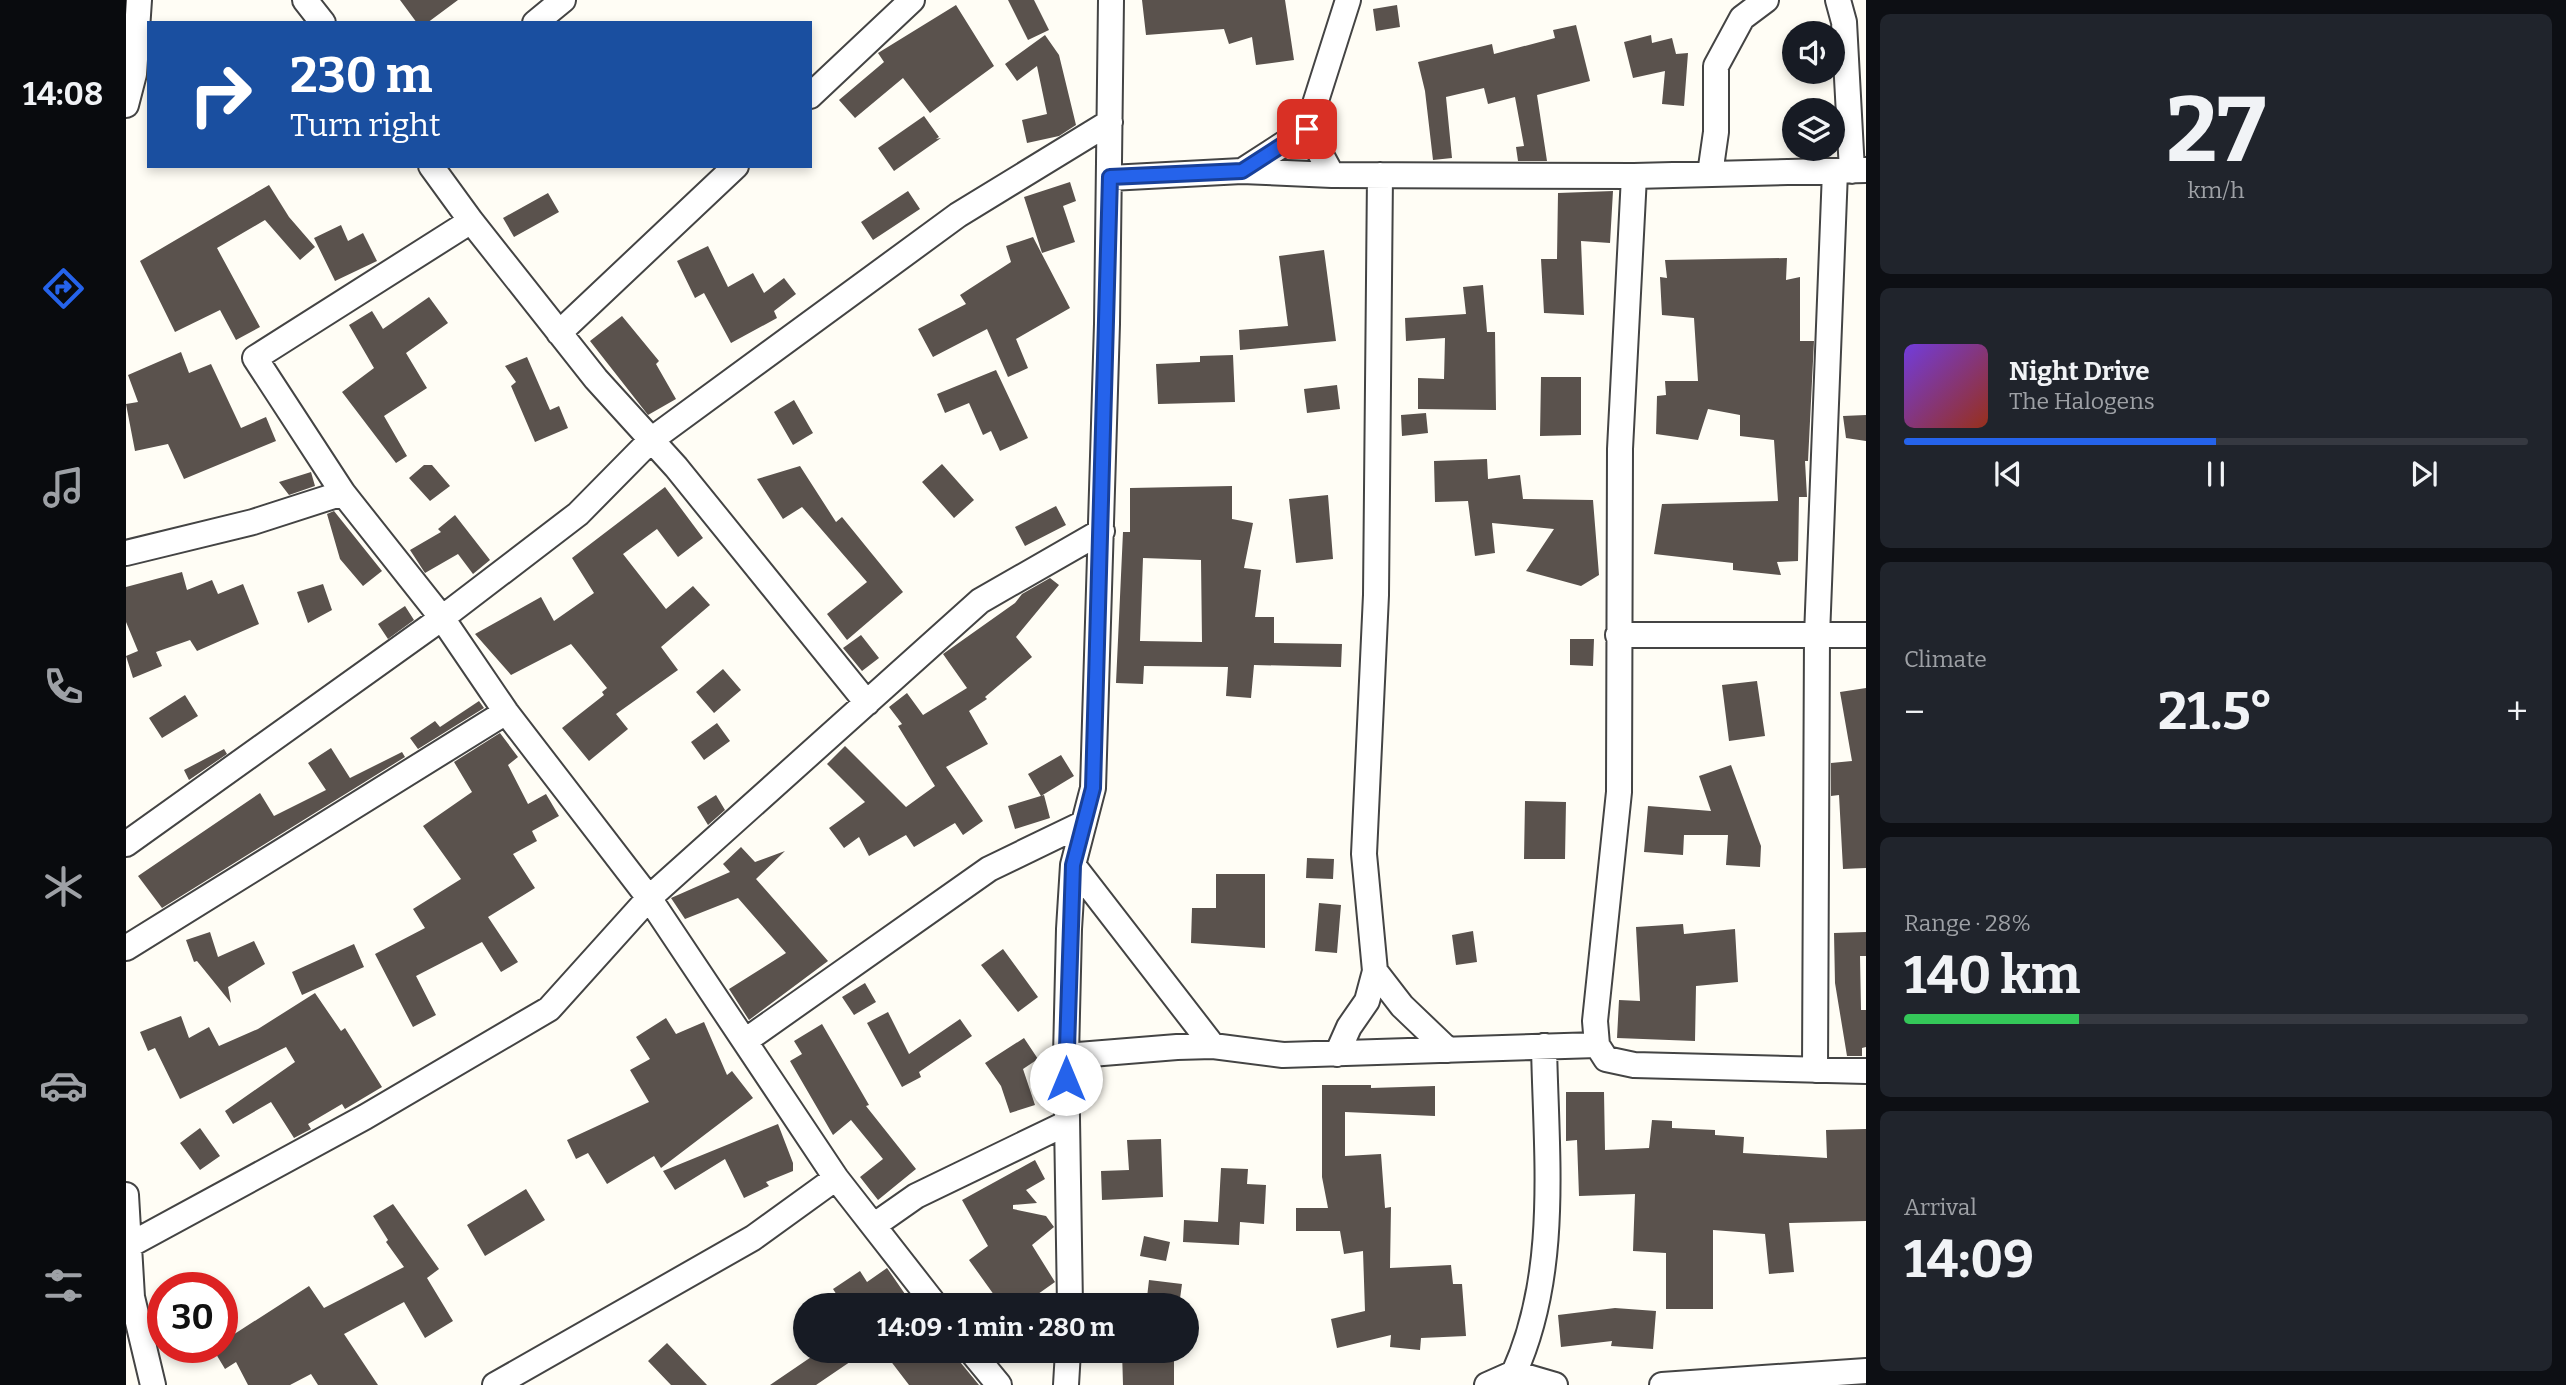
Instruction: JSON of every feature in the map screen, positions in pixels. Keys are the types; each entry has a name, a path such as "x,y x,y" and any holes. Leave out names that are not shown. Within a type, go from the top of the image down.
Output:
{"street":[{"path":"126,105 134,74 139,0"},
{"path":"305,0 321,21"},
{"path":"537,21 563,0"},
{"path":"812,94 912,0"},
{"path":"1070,1293 1066,1056 1073,865 1093,788 1102,531 1111,0"},
{"path":"1242,171 1307,129 1348,0"},
{"path":"1710,174 1716,132 1716,66 1742,18 1766,0"},
{"path":"1815,1070 1817,636 1851,171 1844,22 1838,0"},
{"path":"126,844 442,618 578,514 651,440 958,215 1110,122"},
{"path":"1307,129 1332,175"},
{"path":"433,168 471,221 559,333 651,440 867,704"},
{"path":"559,333 734,168"},
{"path":"1110,177 1242,171 1332,175 1634,176 1851,171"},
{"path":"1337,1054 1349,1027 1367,1001 1375,971 1364,854 1377,595 1380,175"},
{"path":"1634,176 1621,436 1619,792 1599,973 1595,1021 1597,1045 1606,1059 1634,1065 1866,1072"},
{"path":"471,221 255,358 342,493 442,618 506,712 649,898 836,1178 876,1224 926,1293"},
{"path":"126,553 253,522 342,493"},
{"path":"127,1246 365,1117 549,1009 649,898 980,601 1102,531"},
{"path":"1618,635 1866,635"},
{"path":"126,948 506,712"},
{"path":"745,1041 989,869 1084,823"},
{"path":"1073,865 1213,1046"},
{"path":"1375,971 1402,1006 1448,1050"},
{"path":"1066,1056 1213,1046 1283,1055 1597,1045"},
{"path":"1514,1373 1529,1341 1548,1222 1544,1046"},
{"path":"876,1224 916,1196 1067,1123"},
{"path":"495,1385 753,1238 836,1178"},
{"path":"126,1195 129,1302 153,1385"},
{"path":"981,1363 999,1385"},
{"path":"1066,1385 1067,1363"},
{"path":"1662,1385 1866,1371"},
{"path":"1487,1385 1514,1373 1555,1385"}],"building":[{"path":"400,0 458,0 430,21 416,21"},
{"path":"1008,0 1034,0 1049,30 1028,40"},
{"path":"1142,0 1285,0 1294,60 1256,65 1252,37 1229,44 1224,29 1146,35"},
{"path":"956,5 994,66 930,113 903,78 855,118 839,100 884,62 878,53"},
{"path":"1397,5 1400,27 1376,31 1373,9"},
{"path":"1576,25 1590,81 1537,95 1547,161 1518,161 1516,147 1524,146 1515,97 1488,104 1484,88 1446,97 1452,158 1433,160 1425,91 1418,62 1492,44 1494,54 1555,38 1553,30"},
{"path":"1045,35 1059,55 1076,125 1059,136 1027,143 1022,120 1047,114 1037,66 1017,81 1005,64"},
{"path":"1651,35 1652,43 1672,38 1676,54 1688,53 1684,106 1662,104 1665,71 1633,78 1624,42"},
{"path":"924,116 939,137 936,139 941,138 894,171 878,148"},
{"path":"1070,182 1076,201 1063,206 1075,242 1042,253 1024,197"},
{"path":"269,185 289,217 315,247 300,260 265,220 217,248 260,327 236,340 220,310 175,332 140,261"},
{"path":"908,191 920,209 873,240 861,222"},
{"path":"1613,191 1610,243 1581,241 1584,315 1544,313 1541,259 1557,259 1558,193"},
{"path":"548,193 559,212 514,237 503,218"},
{"path":"341,225 348,241 363,233 377,261 335,281 314,238"},
{"path":"1033,237 1070,308 1016,339 1028,368 1008,377 987,329 933,357 918,329 966,304 960,295 1011,262 1006,246"},
{"path":"708,246 728,287 753,273 764,293 784,278 796,294 774,311 777,318 731,343 704,293 695,298 677,261"},
{"path":"1324,250 1336,341 1240,350 1239,330 1288,326 1279,256"},
{"path":"1787,258 1786,280 1800,277 1800,341 1814,341 1808,461 1805,461 1807,497 1799,497 1798,561 1777,562 1781,575 1733,570 1733,563 1654,554 1662,504 1778,501 1774,440 1740,436 1740,415 1708,409 1698,440 1656,434 1657,396 1666,395 1665,381 1698,381 1694,318 1662,315 1660,277 1667,278 1665,260"},
{"path":"1483,285 1487,332 1495,332 1496,410 1418,409 1418,378 1444,379 1445,338 1406,341 1405,318 1466,314 1463,287"},
{"path":"429,297 448,323 406,353 427,388 384,416 407,456 396,463 342,392 374,368 349,325 372,311 383,329"},
{"path":"622,316 659,361 656,364 676,399 648,415 590,341"},
{"path":"181,352 189,373 211,364 241,428 266,417 276,441 184,479 168,444 135,451 126,404 138,402 128,375"},
{"path":"1233,355 1235,402 1158,404 1156,364 1200,362 1200,356"},
{"path":"527,357 550,410 559,406 568,428 535,442 511,386 516,382 505,366"},
{"path":"996,370 1028,438 1000,451 991,431 983,435 969,403 945,413 937,394"},
{"path":"1541,377 1581,377 1581,435 1540,436"},
{"path":"1337,385 1340,409 1307,413 1304,389"},
{"path":"794,400 813,433 793,445 774,412"},
{"path":"1426,413 1428,433 1402,436 1401,415"},
{"path":"1866,415 1866,441 1846,438 1843,416"},
{"path":"1487,459 1488,479 1520,475 1523,499 1593,500 1599,575 1581,586 1526,571 1554,529 1492,523 1495,553 1475,556 1468,501 1435,502 1434,461"},
{"path":"942,464 974,500 954,518 922,482"},
{"path":"424,465 432,465 450,486 430,501 409,478"},
{"path":"800,466 836,522 842,517 903,592 847,640 827,614 867,582 802,507 783,519 757,479"},
{"path":"311,472 315,486 289,495 279,482"},
{"path":"1232,486 1232,519 1253,523 1244,568 1261,570 1255,617 1274,617 1274,643 1342,644 1341,667 1254,665 1251,698 1226,696 1228,667 1144,666 1143,684 1116,683 1123,532 1130,532 1130,488","holes":["1143,558 1201,560 1202,642 1140,641"]},
{"path":"665,487 703,538 678,557 657,529 623,554 666,609 693,586 710,605 661,647 678,670 616,714 628,729 589,761 562,728 604,695 602,692 607,688 571,644 511,675 475,634 541,597 554,621 594,593 572,558"},
{"path":"1328,495 1333,559 1296,563 1289,499"},
{"path":"1056,506 1066,525 1025,546 1015,527"},
{"path":"334,511 382,571 363,586 340,559 327,514"},
{"path":"455,515 490,560 473,574 458,554 425,573 410,550 441,532 438,529"},
{"path":"182,572 187,590 212,580 218,594 243,584 259,624 197,651 190,640 156,652 162,666 133,678 126,656 138,651 126,622 126,587"},
{"path":"1050,578 1059,585 1016,637 1032,657 985,697 987,699 969,711 988,744 946,767 983,821 963,835 955,823 914,847 906,835 869,856 859,837 844,848 829,828 865,802 827,764 845,746 906,807 935,786 898,726 902,724 889,707 907,693 923,715 967,688 943,654 1015,603 1022,594"},
{"path":"323,584 332,610 308,623 297,592"},
{"path":"405,606 414,620 388,639 378,624"},
{"path":"861,635 879,658 862,671 843,648"},
{"path":"1570,639 1594,639 1593,666 1570,665"},
{"path":"723,669 741,690 714,713 696,692"},
{"path":"1757,681 1765,736 1729,741 1722,685"},
{"path":"1866,688 1866,868 1843,869 1839,795 1831,796 1831,763 1852,761 1840,692"},
{"path":"185,695 198,716 162,738 149,718"},
{"path":"479,701 484,708 418,749 410,738 435,721 440,727"},
{"path":"717,723 730,741 704,760 691,742"},
{"path":"500,733 518,757 508,765 528,804 546,794 559,816 532,831 537,841 513,854 535,888 488,917 518,962 501,972 482,942 416,976 436,1015 413,1027 375,954 425,928 413,909 461,879 423,826 472,792 454,762"},
{"path":"331,748 350,778 402,752 405,757 162,908 138,876 260,793 274,816 326,790 308,763"},
{"path":"224,749 227,754 189,780 184,770"},
{"path":"1061,755 1074,776 1041,796 1028,774"},
{"path":"1731,765 1761,846 1760,867 1726,865 1728,835 1684,835 1683,855 1644,852 1648,806 1711,811 1699,776"},
{"path":"716,795 725,810 708,825 697,807"},
{"path":"1044,795 1050,818 1015,829 1008,806"},
{"path":"1525,801 1566,802 1565,859 1524,859"},
{"path":"741,847 755,862 785,851 756,879 828,961 749,1020 729,989 786,953 738,898 685,919 671,898 730,872 723,864"},
{"path":"1307,858 1334,859 1333,879 1306,878"},
{"path":"1216,874 1265,874 1265,948 1191,943 1192,908 1216,908"},
{"path":"1319,903 1341,905 1337,953 1315,951"},
{"path":"1683,924 1684,934 1735,929 1738,982 1696,986 1695,1041 1617,1038 1619,1000 1640,1001 1636,927"},
{"path":"1473,931 1477,962 1456,965 1452,935"},
{"path":"210,932 218,957 254,941 265,964 228,987 231,1003 197,961 194,962 186,940"},
{"path":"1866,932 1866,956 1860,956 1861,1010 1866,1010 1866,1047 1862,1048 1862,1056 1847,1056 1835,983 1834,933"},
{"path":"354,944 364,967 302,995 292,972"},
{"path":"1003,949 1038,997 1018,1012 981,965"},
{"path":"865,983 876,1002 854,1015 842,997"},
{"path":"315,993 341,1031 345,1028 382,1087 345,1109 342,1104 308,1124 311,1129 294,1138 271,1102 233,1124 225,1111 295,1062 286,1047 180,1099 155,1048 148,1051 140,1032 181,1016 189,1038 209,1027 219,1046 258,1029"},
{"path":"888,1012 909,1054 960,1019 972,1036 919,1072 921,1077 902,1087 867,1023"},
{"path":"666,1018 676,1034 704,1022 727,1075 732,1071 753,1098 661,1168 654,1156 607,1184 588,1153 576,1159 567,1140 649,1102 630,1070 650,1059 636,1037"},
{"path":"822,1024 869,1105 866,1106 916,1169 878,1200 860,1177 883,1159 851,1120 833,1135 790,1061 802,1054 794,1041"},
{"path":"1024,1038 1038,1059 1023,1069 1035,1105 1010,1113 1001,1086 985,1063"},
{"path":"1322,1085 1371,1085 1371,1088 1435,1086 1435,1116 1345,1112 1345,1156 1381,1154 1385,1208 1391,1207 1390,1268 1451,1265 1453,1284 1462,1284 1466,1336 1421,1338 1420,1350 1390,1347 1391,1335 1337,1348 1331,1319 1365,1311 1363,1251 1344,1254 1340,1231 1296,1231 1296,1208 1328,1208 1322,1177"},
{"path":"1566,1092 1604,1092 1605,1150 1649,1148 1652,1120 1672,1121 1672,1128 1715,1130 1715,1135 1744,1137 1743,1153 1827,1158 1826,1130 1866,1129 1866,1221 1789,1223 1794,1272 1769,1274 1765,1234 1713,1230 1713,1309 1666,1309 1666,1253 1633,1251 1635,1194 1579,1196 1577,1140 1566,1141"},
{"path":"778,1124 793,1163 793,1171 766,1182 769,1186 744,1198 725,1159 675,1190 663,1171"},
{"path":"200,1128 220,1156 200,1170 180,1143"},
{"path":"1161,1139 1163,1197 1102,1200 1101,1171 1129,1170 1127,1140"},
{"path":"1035,1160 1045,1179 1026,1190 1037,1203 1013,1205 1013,1209 1046,1216 1054,1227 1032,1245 1055,1282 1039,1293 993,1293 969,1260 988,1246 962,1200"},
{"path":"1221,1168 1248,1169 1247,1184 1266,1185 1264,1224 1240,1222 1239,1245 1183,1242 1184,1220 1218,1222"},
{"path":"526,1189 545,1220 485,1256 467,1225"},
{"path":"393,1204 439,1269 427,1278 453,1321 425,1338 404,1302 344,1334 378,1385 318,1385 311,1374 290,1385 248,1385 237,1363 238,1332 309,1286 324,1308 404,1267 386,1242 388,1240 373,1216"},
{"path":"1144,1236 1170,1242 1166,1261 1140,1256"},
{"path":"887,1268 904,1293 836,1293 833,1289 860,1271 867,1282"},
{"path":"1149,1280 1182,1284 1181,1293 1148,1293"},
{"path":"1615,1308 1656,1311 1653,1349 1611,1346 1612,1341 1561,1347 1558,1315"},
{"path":"667,1343 707,1385 671,1385 648,1361"},
{"path":"221,1363 234,1363 225,1369"},
{"path":"802,1363 848,1363 816,1385 770,1385"},
{"path":"892,1363 961,1363 979,1385 909,1385"},
{"path":"1122,1363 1174,1363 1174,1385 1123,1385"}],"route":[{"path":"1066,1079 1073,865 1093,788 1110,177 1242,171 1307,129"}]}
